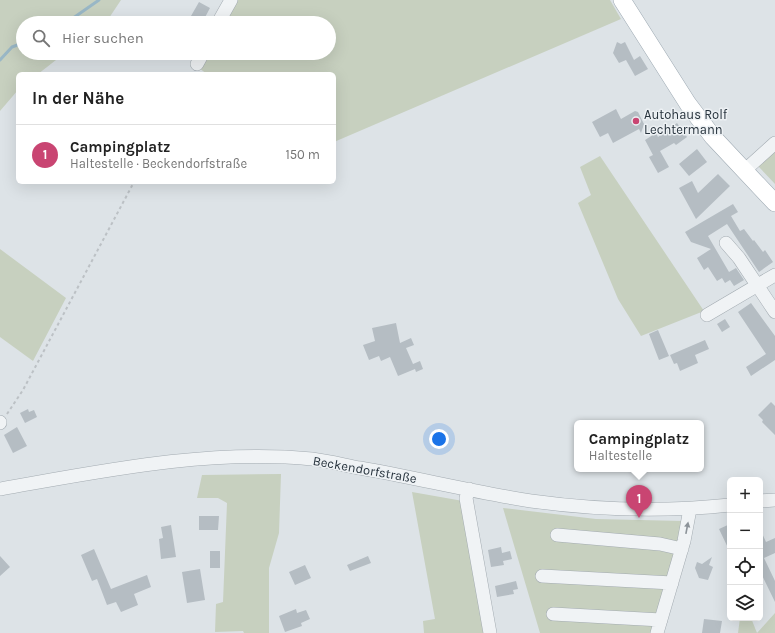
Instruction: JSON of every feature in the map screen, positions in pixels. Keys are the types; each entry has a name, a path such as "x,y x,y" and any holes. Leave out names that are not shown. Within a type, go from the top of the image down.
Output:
{"main road":[{"path":"622,0 688,104 713,137 775,203"}],"street":[{"path":"222,16 231,0"},
{"path":"744,171 775,143"},
{"path":"726,243 739,258 775,312"},
{"path":"707,315 775,275"},
{"name":"Beckendorfstraße","path":"0,489 136,466 192,459 258,457 313,459 531,501 651,510 690,509 727,505"},
{"path":"469,489 466,498 490,633"},
{"path":"763,501 775,500"},
{"path":"657,633 682,549 690,509"},
{"path":"557,535 660,544 682,549"},
{"path":"542,576 672,583"},
{"path":"553,614 661,620"}],"path":[{"path":"0,422 23,390 133,184"}],"green space":[{"path":"0,0 121,0 110,16 16,16 16,60 56,60 41,72 16,72 16,92 0,111"},
{"path":"235,0 610,0 621,19 336,141 336,72 204,72 199,68 203,60 336,60 336,16 227,16"},
{"path":"775,150 775,184 758,166"},
{"path":"600,156 704,311 641,336 618,299 578,203 591,195 580,167"},
{"path":"0,249 66,298 33,361 0,337"},
{"path":"281,474 279,533 269,568 269,633 244,633 243,631 215,632 216,604 223,602 227,503 218,498 197,498 202,475"},
{"path":"412,492 463,501 487,633 424,633 423,621 435,619"},
{"path":"503,508 596,519 683,521 655,633 540,633"},
{"path":"775,613 775,633 757,633"},
{"path":"740,621 752,621 757,633 738,633"}],"building":[{"path":"199,2 210,8 206,16 191,16"},
{"path":"617,42 621,44 625,42 634,60 640,56 648,69 635,76 626,60 619,63 613,53"},
{"path":"616,109 621,119 635,111 638,112 644,124 641,133 639,129 613,143 608,133 600,137 592,122"},
{"path":"677,123 687,137 676,145 674,143 660,151 669,167 658,173 649,157 653,155 645,140 656,133 658,137"},
{"path":"697,149 707,162 689,176 679,164"},
{"path":"718,174 730,186 696,219 679,188 692,181 698,193"},
{"path":"733,204 738,212 731,216 740,231 744,229 763,252 765,250 773,262 759,272 727,224 708,236 729,272 736,268 744,280 734,286 730,280 725,283 722,278 717,281 708,267 704,270 697,258 711,249 691,242 685,232"},
{"path":"751,303 775,336 775,360 751,376 746,367 766,354 738,312"},
{"path":"725,319 730,327 722,332 717,324"},
{"path":"396,323 400,343 411,338 414,345 406,348 413,364 420,361 423,369 416,372 415,369 398,376 390,357 381,361 379,356 369,360 363,345 375,341 372,328"},
{"path":"658,330 669,356 659,360 649,334"},
{"path":"705,340 709,349 695,355 698,363 680,371 677,363 674,364 670,355"},
{"path":"771,402 775,406 775,435 762,422 763,420 758,415"},
{"path":"28,409 29,412 34,410 37,417 25,423 20,413"},
{"path":"17,427 27,446 13,453 4,435"},
{"path":"199,516 219,516 218,530 199,530"},
{"path":"171,525 176,557 161,559 159,539 163,538 161,527"},
{"path":"727,525 727,546 719,529"},
{"path":"763,536 766,542 775,538 775,553 764,558 775,581 775,602 763,577"},
{"path":"501,547 502,553 510,551 512,559 503,561 504,565 491,567 488,550"},
{"path":"94,549 111,589 147,575 151,587 134,594 138,605 121,612 116,602 107,605 97,579 92,581 81,555"},
{"path":"210,551 220,551 220,568 210,568"},
{"path":"0,556 10,567 0,576"},
{"path":"368,556 371,563 350,571 347,565"},
{"path":"712,557 709,565 713,567 708,580 699,578 695,568 697,562 702,564"},
{"path":"305,565 311,578 295,585 289,572"},
{"path":"200,569 205,600 187,603 182,572"},
{"path":"516,581 518,589 513,590 514,594 497,597 495,586"},
{"path":"296,609 297,613 306,610 310,619 301,623 302,626 285,632 279,616"},
{"path":"704,619 722,621 720,633 702,633"}],"waterway":[{"path":"76,16 99,0"},
{"path":"0,60 12,47 16,46"}],"place":[{"name":"Autohaus Rolf Lechtermann","path":"636,121"},
{"name":"Campingplatz","path":"639,518"}]}
